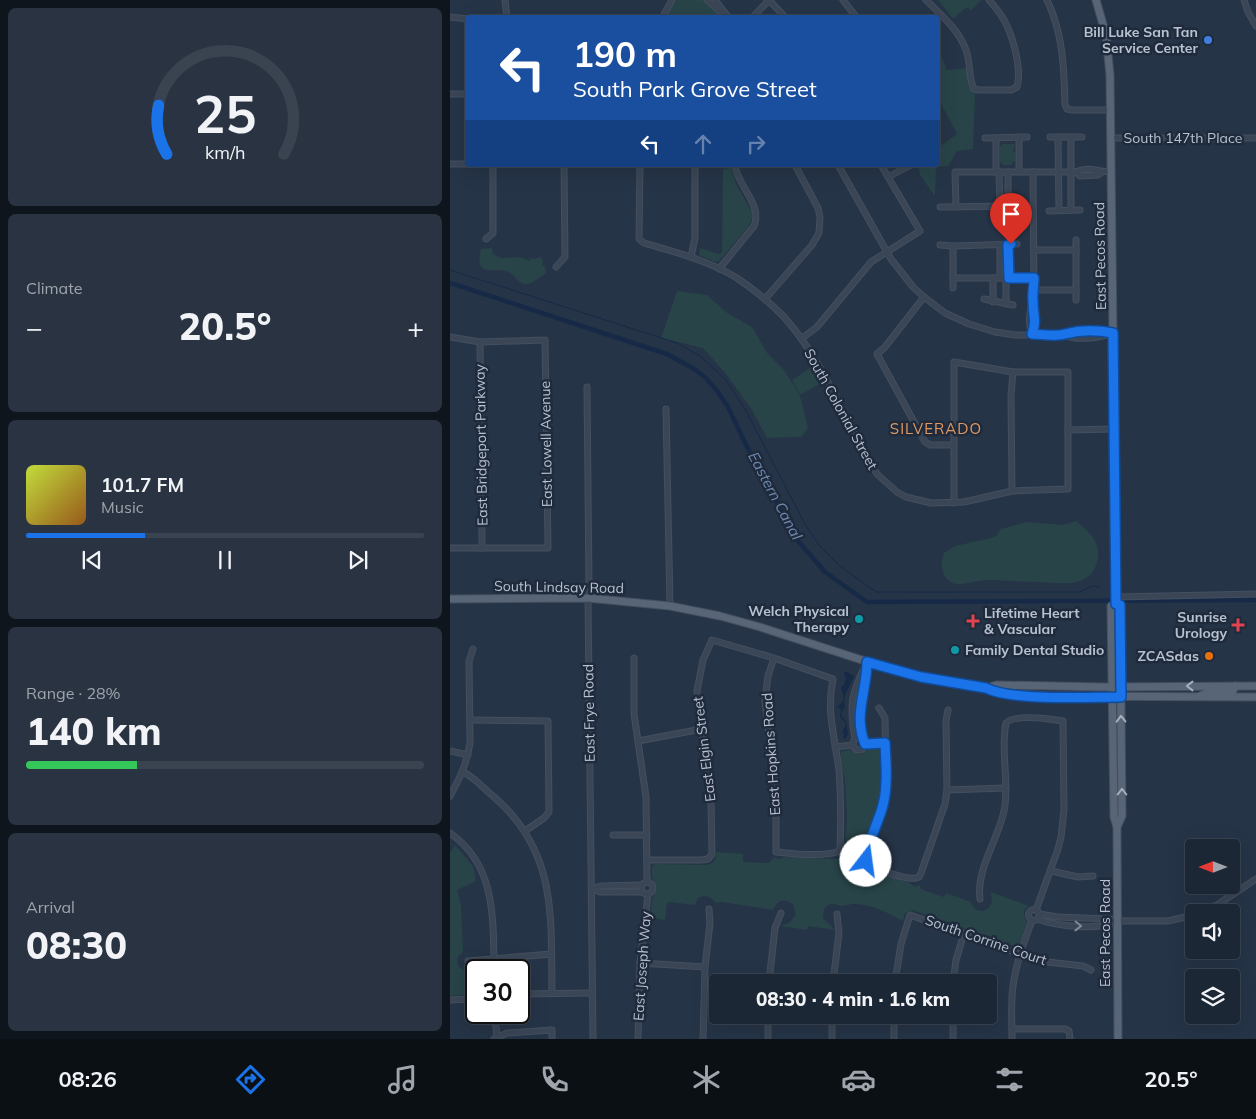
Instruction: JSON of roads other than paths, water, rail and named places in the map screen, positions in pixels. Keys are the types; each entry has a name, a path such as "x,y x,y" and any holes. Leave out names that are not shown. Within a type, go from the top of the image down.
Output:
{"main road":[{"name":"East Pecos Road","path":"1096,0 1108,47 1111,110 1116,599 1120,605 1121,687 1122,816 1117,827"},
{"name":"South Lindsay Road","path":"450,599 588,598 670,606 711,614 760,627 867,662 921,677 986,688 994,692 1112,697 1256,697"},
{"name":"East Pecos Road","path":"1116,599 1111,606 1111,687 1114,817 1117,827 1118,1039"},
{"name":"South Lindsay Road","path":"986,688 997,684 1111,687 1256,686"},
{"path":"1198,697 1211,692 1233,690 1235,686"}],"street":[{"path":"505,0 507,15"},
{"path":"664,15 672,0"},
{"path":"707,0 726,15"},
{"path":"715,0 722,7 724,13"},
{"path":"755,15 769,0 783,15"},
{"path":"842,0 854,15"},
{"path":"926,0 953,28 963,42 969,60 971,83 974,89 1011,90 1016,87 1018,66 1008,26 989,0"},
{"path":"1047,0 1060,37 1066,109 1111,110"},
{"path":"1244,0 1256,26"},
{"path":"450,17 465,19"},
{"path":"450,94 465,94"},
{"path":"1050,137 1082,137"},
{"path":"1058,137 1058,210"},
{"path":"1071,137 1073,172 1071,210"},
{"path":"985,138 1027,138"},
{"path":"996,138 1000,206"},
{"path":"1019,138 1019,172"},
{"name":"South 147th Place","path":"1111,138 1256,138"},
{"path":"450,164 465,164"},
{"path":"486,239 493,233 492,167"},
{"path":"556,268 564,257 564,167"},
{"name":"South Colonial Street","path":"640,167 640,239 644,243 691,257 736,278 765,299 784,317 801,339 821,372 872,465 883,481 897,492 906,497 926,502 954,502 974,501 1012,491 1068,490 1068,430"},
{"path":"691,257 695,238 695,167"},
{"path":"719,269 754,226 757,217 755,208 740,181 736,167"},
{"path":"765,299 812,245 819,233 820,217 818,208 795,167"},
{"path":"839,167 898,270 924,298 946,313 969,324 995,332 1064,334 1070,332 1101,331 1113,333"},
{"path":"801,339 817,327 865,268 887,251 920,231 882,167"},
{"path":"888,177 907,167"},
{"path":"956,206 955,172 1073,172 1098,170 1111,172"},
{"path":"940,207 1010,206 1008,172"},
{"path":"1032,334 1029,310 1034,290 1033,172"},
{"path":"1049,210 1080,210"},
{"path":"1076,240 1076,300"},
{"path":"940,245 1017,244"},
{"path":"1000,245 1005,278 1006,304"},
{"path":"1005,278 1008,245"},
{"path":"953,246 953,288"},
{"path":"1034,250 1076,250"},
{"path":"953,278 1034,278"},
{"path":"993,278 993,302"},
{"path":"1034,290 1076,290"},
{"path":"924,298 885,347 877,354 925,442 954,445"},
{"path":"984,299 1013,305"},
{"path":"450,337 480,342"},
{"name":"East Lowell Avenue","path":"480,342 544,340 548,548 482,548"},
{"name":"East Bridgeport Parkway","path":"480,342 482,548"},
{"path":"954,502 954,362 1013,372 1068,372 1068,430 1114,429"},
{"path":"1012,491 1011,404 1013,372"},
{"name":"East Frye Road","path":"587,387 593,1039"},
{"path":"666,410 670,606"},
{"path":"450,548 482,548"},
{"path":"1116,599 1256,594"},
{"name":"East Elgin Street","path":"647,860 708,859 712,854 711,800 698,704 699,677 703,660 712,640 774,658"},
{"path":"450,796 463,772 470,743 469,661 473,649"},
{"name":"East Joseph Way","path":"634,658 634,714 646,797 647,835 638,1039"},
{"path":"774,658 833,679 830,709 836,747 859,742 885,743"},
{"name":"East Hopkins Road","path":"774,658 768,676 764,701 776,796 776,852 830,854 840,851 840,793 836,747"},
{"path":"859,742 851,717 851,706 861,674 867,662"},
{"path":"859,742 860,703 867,676 867,662"},
{"path":"879,708 885,718 884,796 866,861 871,866 910,879 919,877 942,815 947,790 946,721 948,710"},
{"path":"980,900 979,884 1001,822 1005,803 1005,728 1009,720 1016,718 1062,721 1063,824 1058,849 1036,916 1020,954 1012,994 1012,1039"},
{"path":"470,720 548,721 549,812 544,818 525,831"},
{"path":"638,741 702,729"},
{"path":"450,750 468,755"},
{"path":"463,772 504,805 525,831 534,847 549,894 552,993"},
{"path":"947,790 1006,788"},
{"path":"450,834 475,859 484,876 490,894 493,913 494,958"},
{"path":"613,835 647,835"},
{"path":"1050,871 1078,877 1093,876"},
{"path":"1218,904 1256,879"},
{"path":"592,889 601,886 645,883"},
{"name":"East Joseph Way","path":"645,883 652,884 653,889 652,892 645,893"},
{"path":"592,889 600,892 645,893"},
{"path":"703,1039 705,967 710,923 709,909"},
{"path":"770,974 775,928 781,914"},
{"path":"834,974 839,933 837,914"},
{"name":"South Corrine Court","path":"896,974 900,944 910,915 1020,954 1047,962 1083,966 1091,970"},
{"path":"1036,916 1118,921 1168,921 1185,918"},
{"path":"1036,916 1052,924 1070,926 1108,926 1118,921"},
{"path":"955,974 956,960 964,933"},
{"path":"485,959 551,954"},
{"path":"640,963 705,967"},
{"path":"530,994 592,993"},
{"path":"450,1000 465,999"},
{"path":"704,1003 709,1003"},
{"path":"494,1024 495,1038 507,1033 552,1030 552,1039"},
{"path":"768,1024 768,1039"},
{"path":"832,1024 832,1039"},
{"path":"894,1024 894,1039"},
{"path":"953,1024 953,1039"},
{"path":"1012,1029 1060,1028 1068,1031 1070,1039"}],"water":[{"path":"845,671 854,676 845,695 845,707 841,713 846,721 848,734 845,739 843,738 844,734 842,731 845,727 845,722 840,717 841,709 837,707 844,700 841,687 844,685 846,678"}],"waterway":[{"path":"450,270 677,343 700,356 726,380 745,409 806,526 819,545 840,566 876,592 1080,592 1092,586 1100,587"},
{"name":"Eastern Canal","path":"450,283 667,354 706,378 728,407 746,445 798,541 825,572 867,602 1256,600"}],"place":[{"name":"Bill Luke San Tan Service Center","path":"1208,40"},
{"name":"Welch Physical Therapy","path":"859,619"},
{"name":"Lifetime Heart & Vascular","path":"973,621"},
{"name":"Sunrise Urology","path":"1238,625"},
{"name":"Family Dental Studio","path":"955,650"},
{"name":"ZCASdas","path":"1209,656"}],"district":[{"name":"SILVERADO","path":"936,429"}]}
